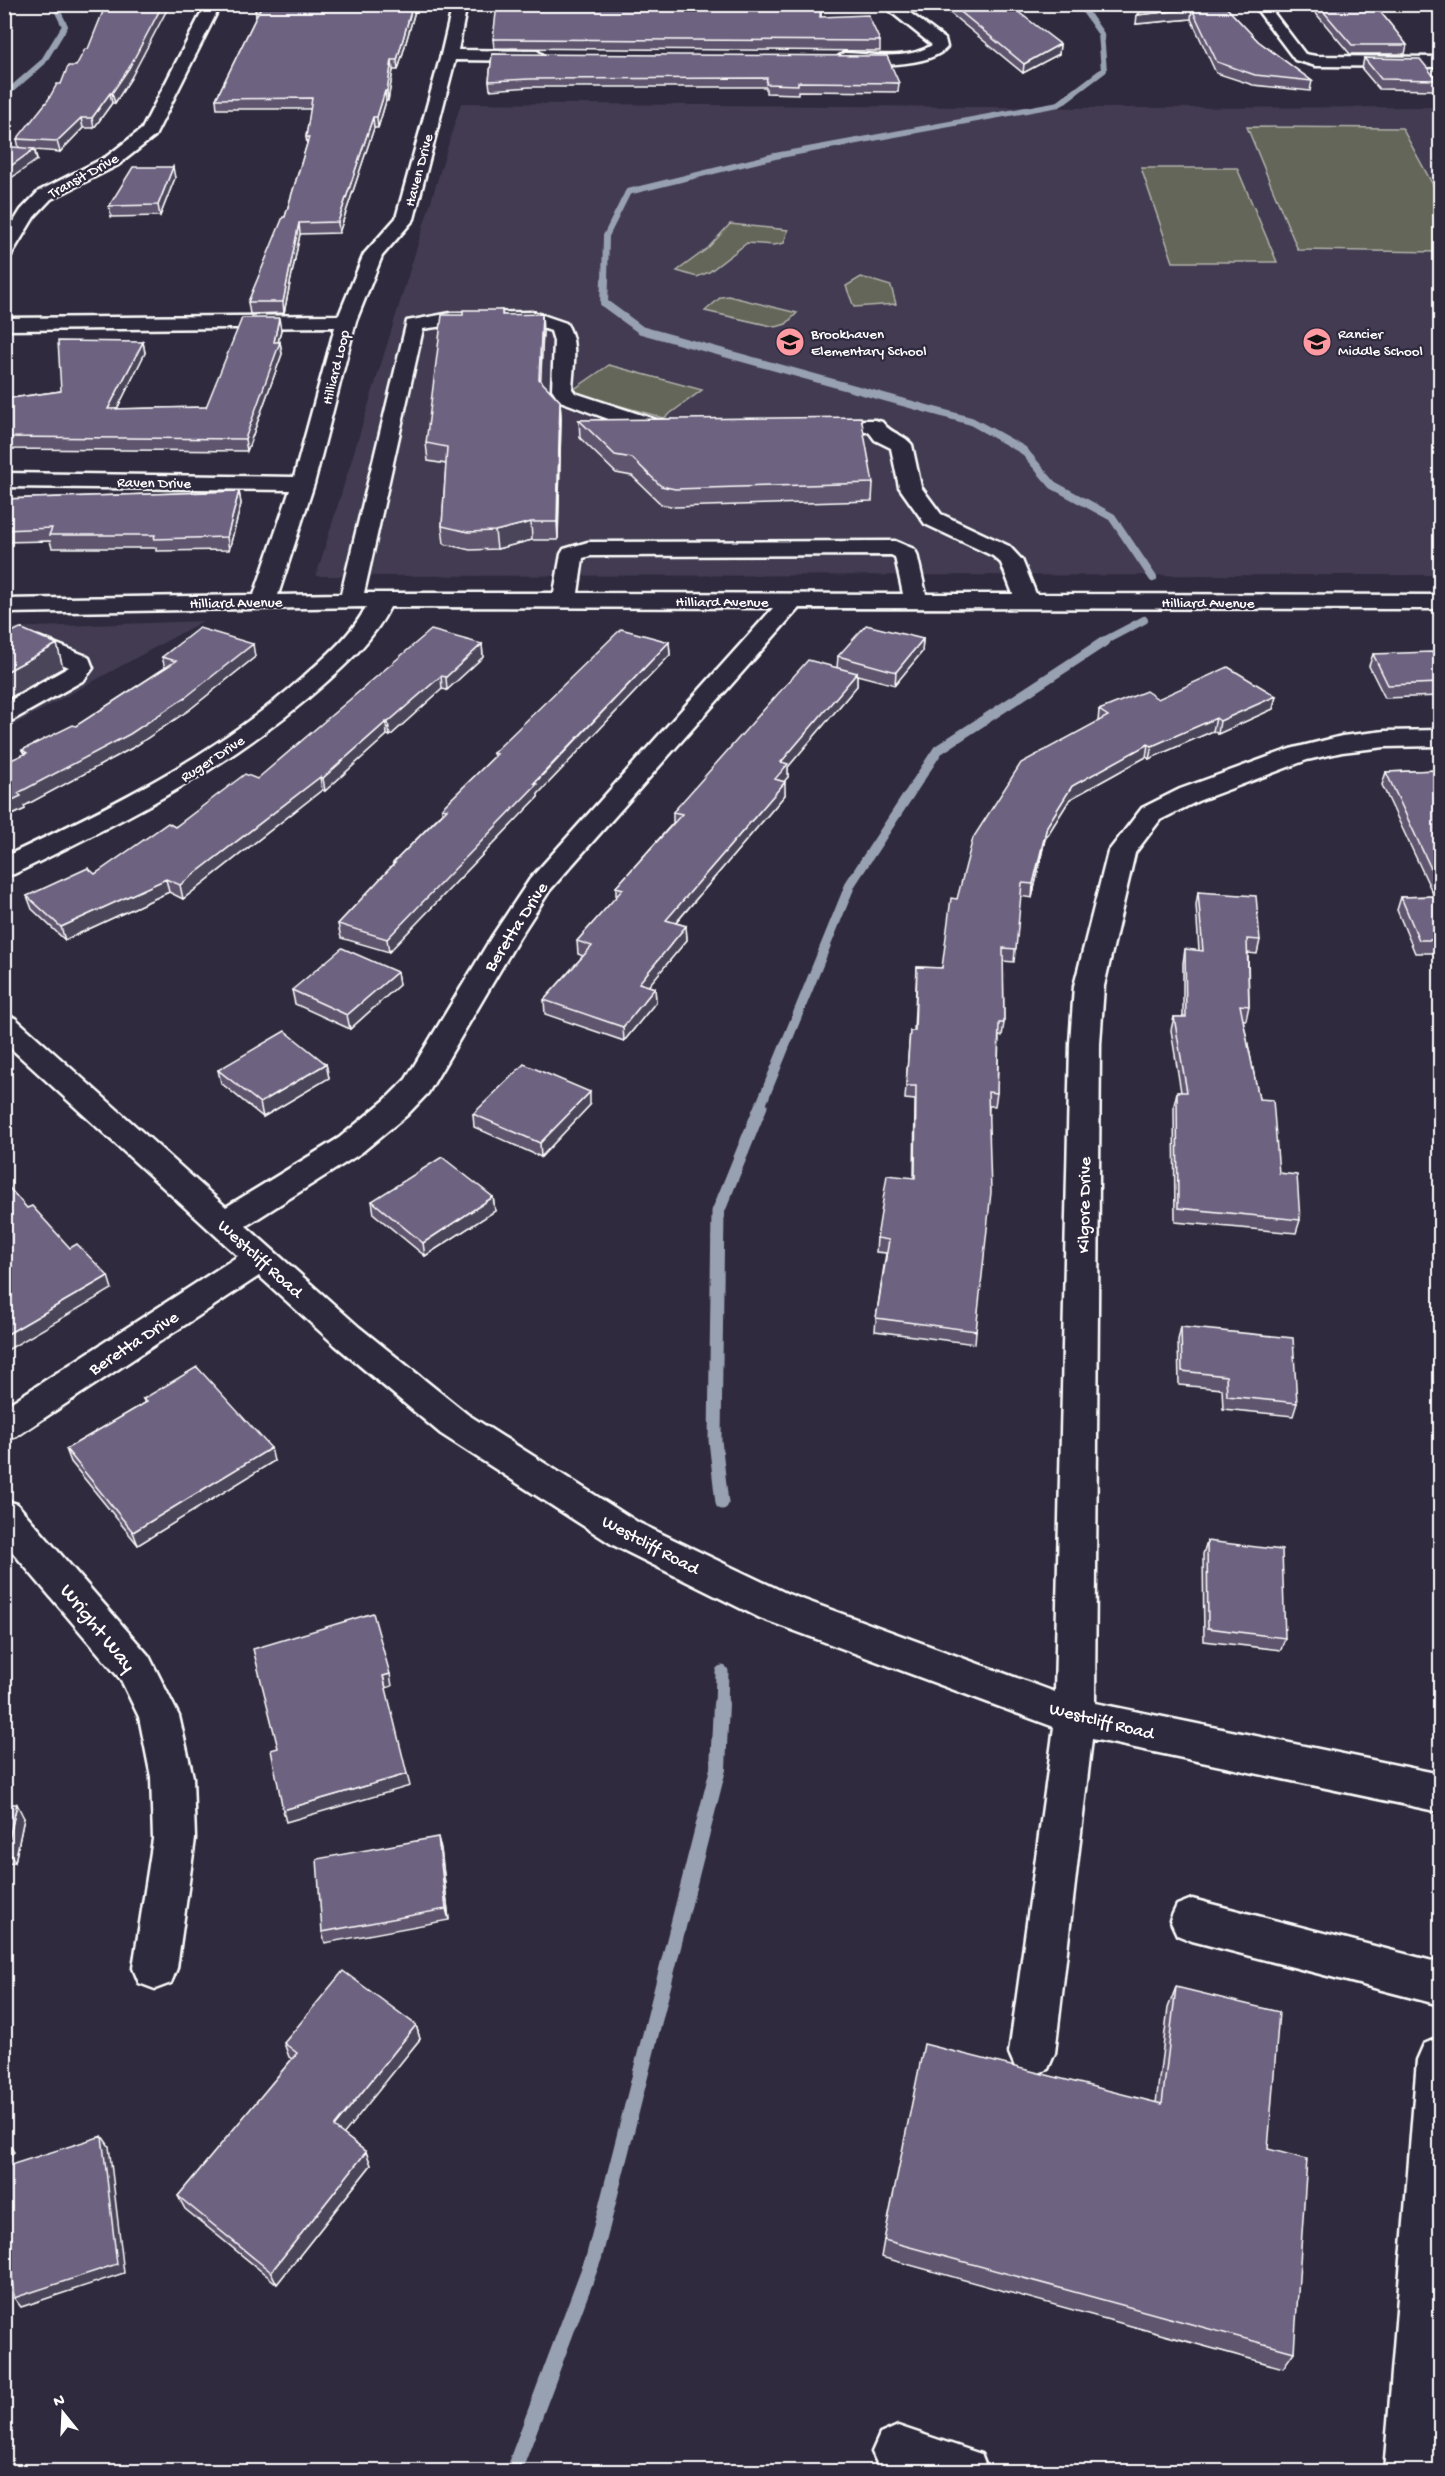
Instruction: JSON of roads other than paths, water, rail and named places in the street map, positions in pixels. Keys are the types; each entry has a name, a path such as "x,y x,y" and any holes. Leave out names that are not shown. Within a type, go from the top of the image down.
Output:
{"street":[{"name":"Transit Drive","path":"4,253 27,214 45,195 112,161 149,132 214,4"},
{"name":"Haven Drive","path":"346,321 373,254 405,219 449,55 460,4"},
{"path":"830,58 916,57 933,52 939,47 940,42 888,4"},
{"path":"1265,11 1300,57 1316,61 1440,62"},
{"path":"449,55 554,56"},
{"path":"351,600 414,325 451,319 534,318 559,327 564,341 562,390 567,397 655,426 701,426"},
{"name":"Hilliard Loop","path":"4,324 139,321 346,321 303,484 264,601"},
{"path":"794,426 875,426 882,436 900,445 910,487 933,519 1001,551 1011,560 1027,601"},
{"name":"Raven Drive","path":"4,480 303,484"},
{"path":"565,601 572,554 588,549 895,548 906,554 916,601"},
{"name":"Hilliard Avenue","path":"4,606 351,600 1440,602"},
{"name":"Ruger Drive","path":"4,868 140,802 221,755 296,698 345,652 373,620 382,600"},
{"name":"Beretta Drive","path":"223,1224 354,1144 400,1105 417,1086 505,938 540,885 792,601"},
{"path":"4,641 30,642 75,660 80,663 81,668 75,675 4,715"},
{"name":"Kilgore Drive","path":"1032,2054 1075,1717 1085,1044 1089,986 1122,852 1151,814 1189,795 1299,754 1342,744 1385,739 1440,738"},
{"name":"Westcliff Road","path":"4,1025 347,1336 454,1424 626,1534 774,1606 1075,1717 1440,1793"},
{"name":"Beretta Drive","path":"4,1426 262,1257"},
{"name":"Wright Way","path":"4,1515 135,1668 159,1716 172,1777 174,1839 155,1968"},
{"path":"1192,1920 1440,1984"},
{"path":"1410,2472 1440,2060"},
{"path":"898,2452 963,2472"}],"waterway":[{"path":"4,96 43,62 65,26 54,4"},
{"path":"605,281 606,236 628,192 775,156 1059,104 1104,70 1101,34 1080,4"},
{"path":"605,280 604,303 641,330 971,421 1023,450 1053,485 1112,517 1153,578"},
{"path":"1102,642 1144,620"},
{"path":"760,1107 851,883 938,750 1105,641"},
{"path":"722,1503 715,1440 718,1212 761,1106"},
{"path":"721,1706 722,1672"},
{"path":"513,2472 594,2257 718,1769 721,1704"}],"place":[{"name":"Brookhaven Elementary School","path":"790,342"},
{"name":"Rancier Middle School","path":"1317,342"}]}
